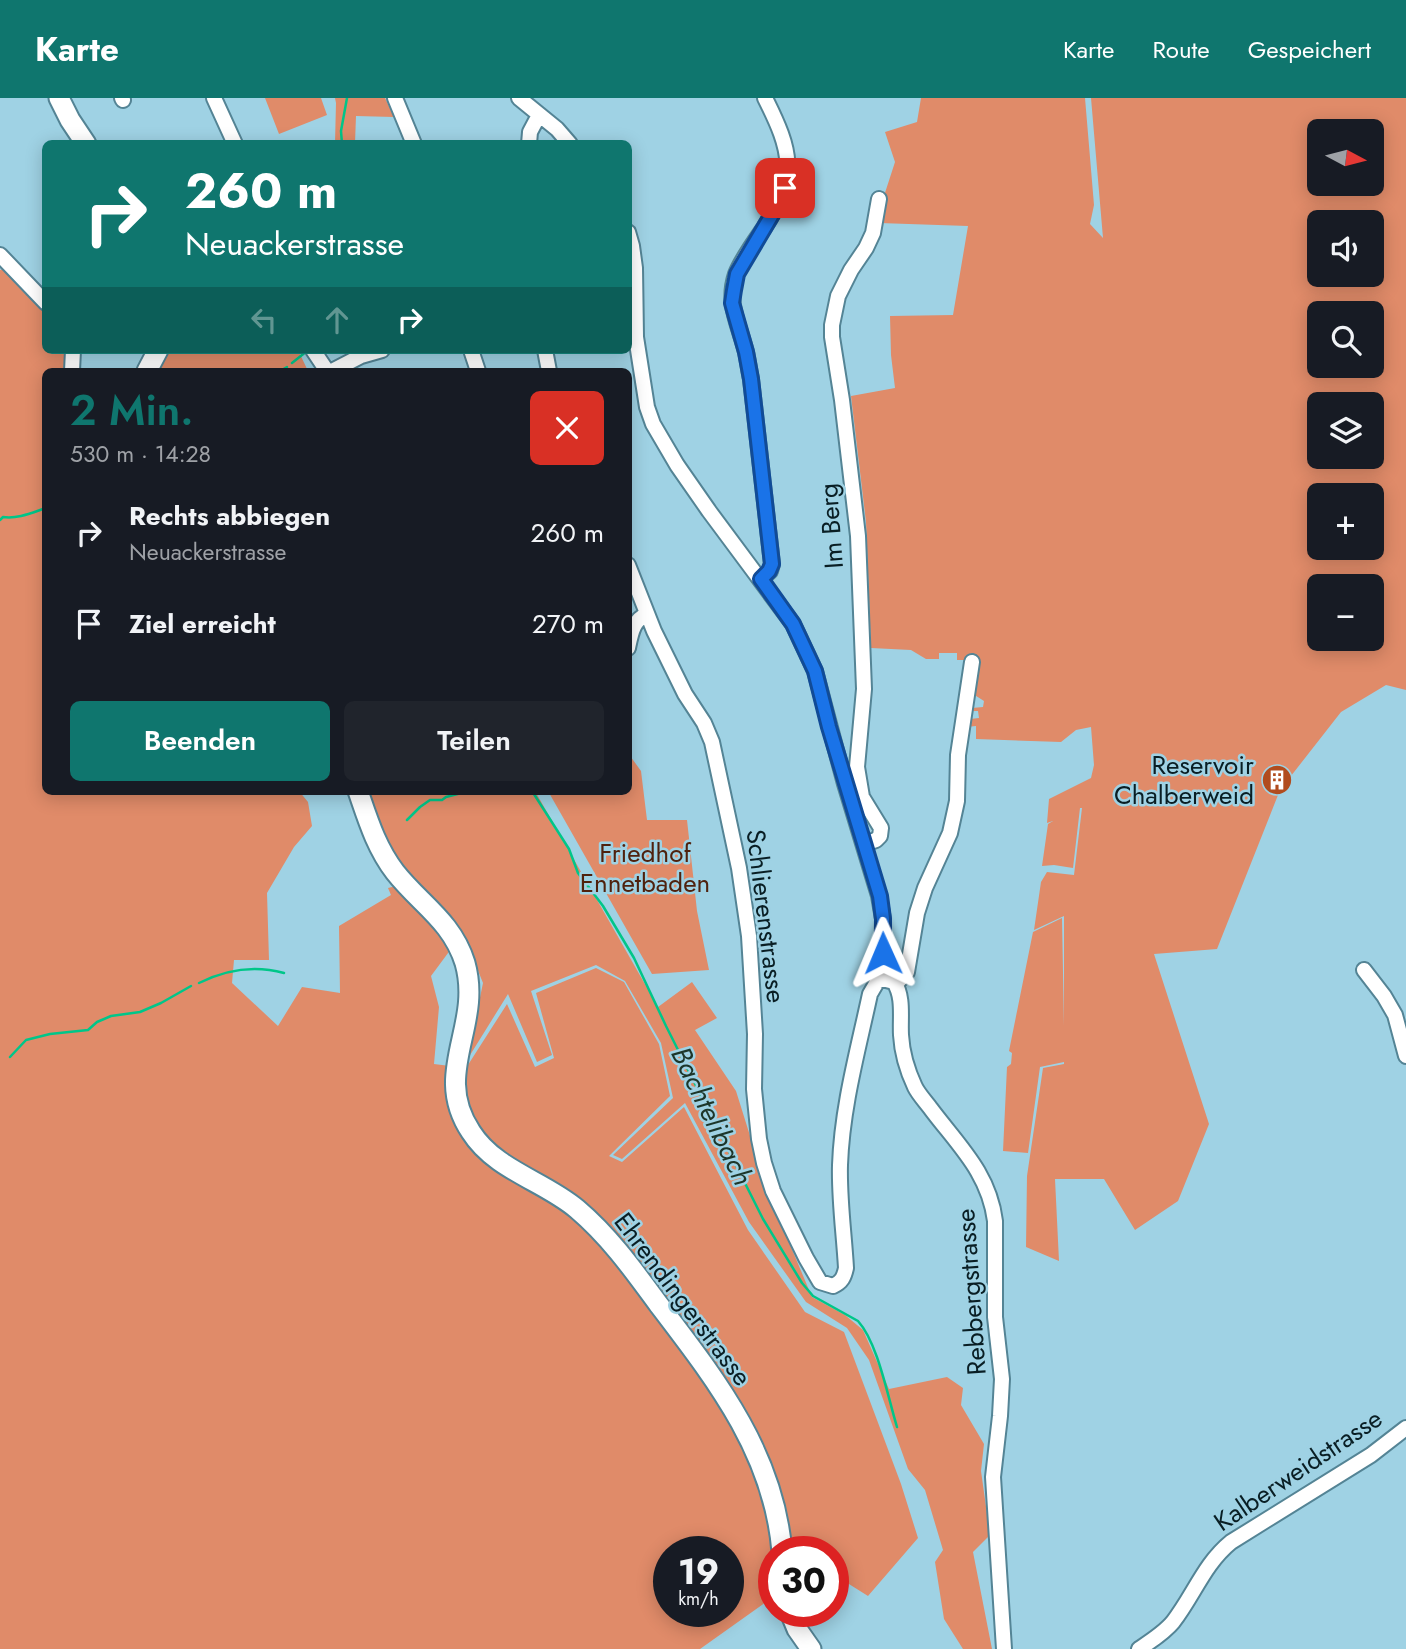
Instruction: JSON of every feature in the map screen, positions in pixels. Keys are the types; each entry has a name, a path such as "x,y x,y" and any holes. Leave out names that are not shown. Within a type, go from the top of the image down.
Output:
{"main road":[{"path":"59,98 83,140"},
{"name":"Ehrendingerstrasse","path":"359,795 378,847 397,874 442,920 454,937 465,965 468,1017 454,1078 461,1117 480,1145 493,1157 577,1209 627,1261 705,1365 736,1412 765,1474 775,1506 780,1536"},
{"path":"796,1627 811,1649"}],"street":[{"path":"214,98 233,140"},
{"path":"395,98 412,140"},
{"path":"519,98 567,140"},
{"path":"761,579 772,564 751,379 732,303 737,274 780,200 788,175 787,153 781,130 765,98"},
{"path":"529,140 530,132 539,115"},
{"name":"Im Berg","path":"864,844 876,840 880,836 881,828 862,797 857,767 864,689 858,527 832,325 838,296 873,233 879,199"},
{"name":"Rebbergstrasse","path":"632,246 637,350 647,407 653,424 709,511 793,624 815,671 829,727 876,881 882,910 883,953 889,981 901,1003 904,1058 916,1088 982,1177 993,1206 995,1317 1002,1379 993,1477 1004,1649"},
{"path":"0,255 42,299"},
{"path":"338,368 368,354"},
{"name":"Schlierenstrasse","path":"632,575 685,694 708,731 718,765 739,868 749,936 755,1034 755,1114 764,1163 773,1191 806,1258 820,1282 834,1286 840,1283 846,1268 840,1192 844,1121 870,995 877,982 889,981"},
{"path":"632,633 640,617 647,614"},
{"path":"889,981 907,972 917,913 925,888 950,833 957,801 958,755 972,662"},
{"path":"1364,970 1395,1015 1406,1056"},
{"name":"Kalberweidstrasse","path":"1139,1649 1172,1623 1221,1550 1371,1455 1406,1428"}],"green space":[{"path":"265,98 321,98 327,115 279,134"},
{"path":"335,98 385,98 394,117 356,116 355,140 335,140"},
{"path":"921,98 1085,98 1094,205 1090,224 1103,238 1091,98 1406,98 1406,690 1386,685 1341,712 1280,790 1217,949 1154,954 1209,1124 1178,1201 1135,1230 1104,1179 1055,1179 1059,1261 1026,1247 1027,1176 1043,1068 1064,1062 1040,1067 1028,1153 1003,1151 1007,1067 1011,1064 1012,1053 1009,1051 1033,932 1062,918 1064,1026 1064,916 1034,930 1041,882 1047,872 1074,875 1082,808 1073,868 1042,866 1048,824 1053,821 1047,823 1049,799 1091,778 1094,765 1091,727 1076,730 1061,742 976,739 976,726 966,727 970,719 979,718 978,711 971,711 972,708 983,707 984,701 973,694 977,660 957,660 957,653 939,653 939,659 926,659 911,650 871,648 866,522 851,396 895,388 890,316 953,315 968,226 879,223 883,199 895,162 885,132 917,122"},
{"path":"16,265 42,292 42,354 80,354 78,368 42,368 42,795 302,795 308,802 312,826 294,847 267,893 269,960 234,960 232,983 278,1026 302,987 340,993 339,926 391,895 388,888 396,886 431,920 451,949 431,976 439,1007 434,1064 466,1068 507,1004 535,1067 554,1058 536,993 596,968 624,982 659,1044 670,1096 609,1156 622,1162 684,1107 748,1230 805,1312 844,1332 901,1484 918,1538 868,1596 849,1584 849,1536 758,1536 758,1608 744,1618 744,1536 653,1536 653,1627 731,1627 700,1649 0,1649 0,270"},
{"path":"145,354 300,354 307,368 139,368"},
{"name":"Friedhof Ennetbaden","path":"632,759 641,771 647,820 687,820 697,911 709,970 652,974 550,795 632,795"},
{"path":"370,795 537,795 658,1007 692,982 717,1018 695,1030 736,1091 767,1190 812,1297 845,1315 863,1330 889,1389 947,1377 963,1388 961,1405 984,1444 981,1471 990,1535 973,1552 992,1649 963,1649 944,1619 935,1562 943,1550 925,1490 908,1469 869,1360 847,1328 806,1302 749,1222 685,1103 622,1159 613,1155 673,1098 661,1043 625,981 596,965 531,991 552,1055 537,1062 508,994 467,1060 483,983 469,948 381,837"}],"waterway":[{"name":"Bachtelibach","path":"342,140 347,98"},
{"path":"292,363 303,354"},
{"path":"0,520 3,517 19,516 42,509"},
{"path":"407,820 430,800 442,800 454,795"},
{"name":"Bachtelibach","path":"535,795 569,849 578,873 603,906 634,958 763,1219 802,1283 813,1296 858,1321 865,1331 877,1357 897,1427"},
{"path":"199,983 240,970 262,969 284,973"},
{"path":"10,1057 26,1040 50,1034 88,1030 97,1022 111,1016 140,1012 191,986"}],"place":[{"name":"Reservoir Chalberweid","path":"1277,780"}],"route":[{"path":"785,188 737,274 732,303 751,379 772,564 761,579 793,624 815,671 845,784 880,896 883,953"}]}
